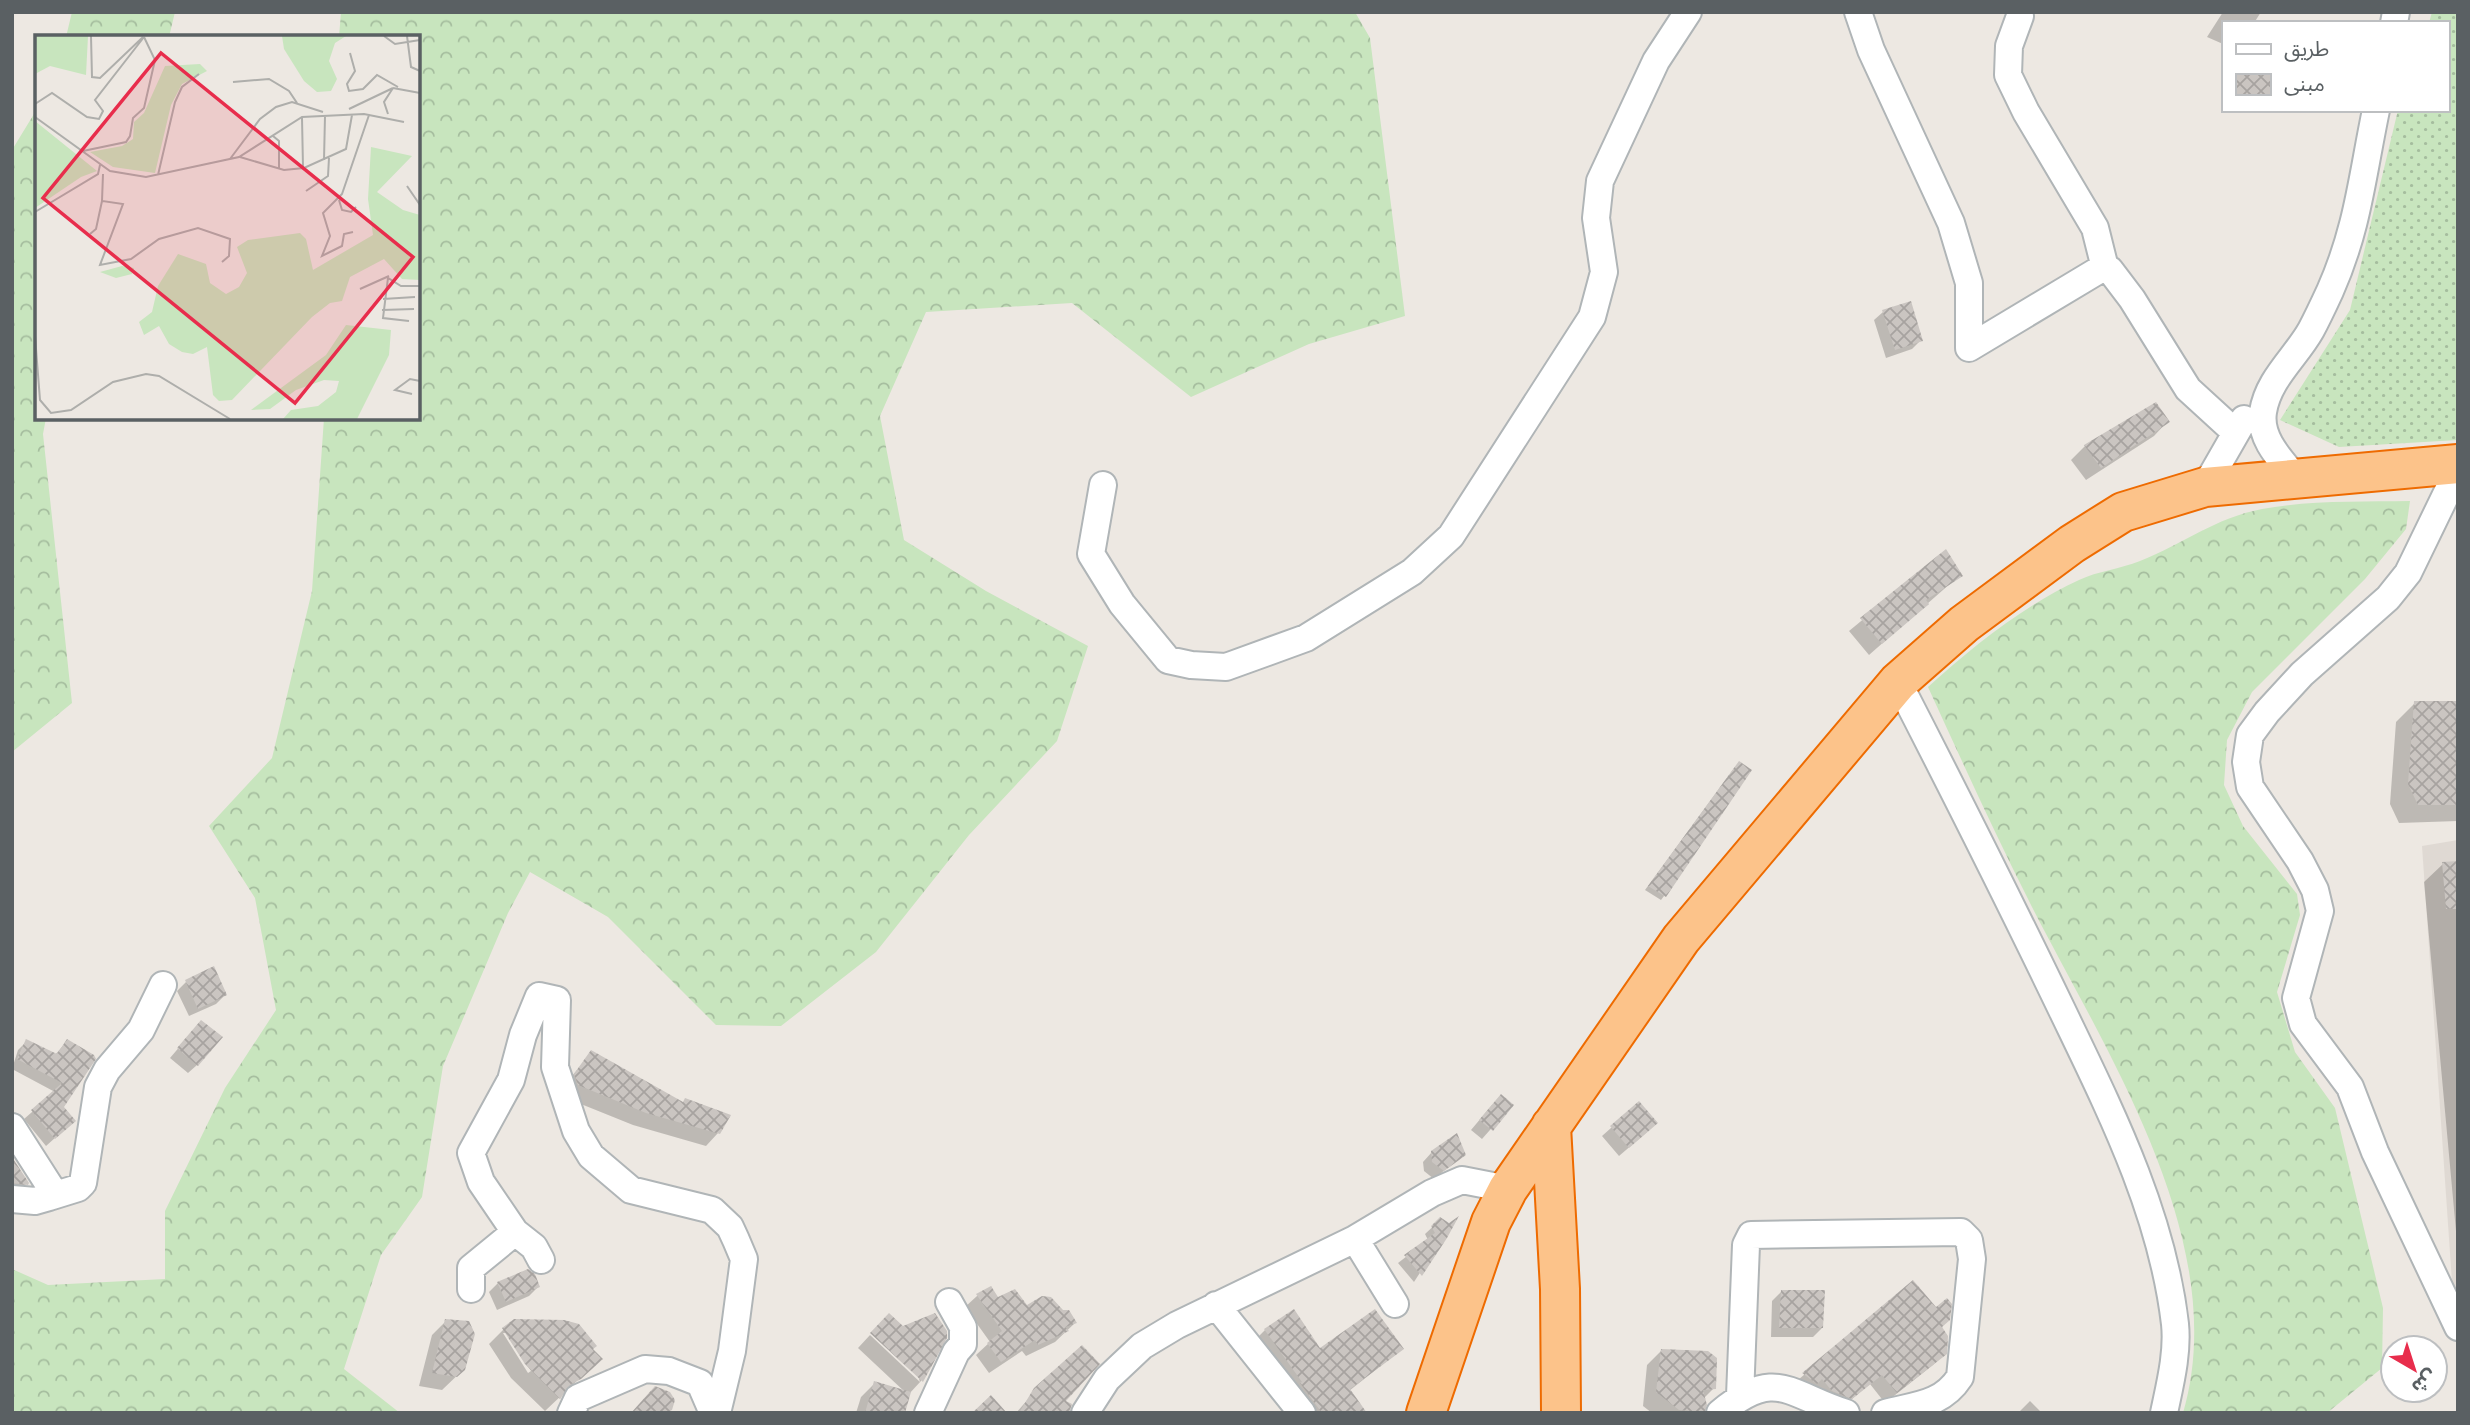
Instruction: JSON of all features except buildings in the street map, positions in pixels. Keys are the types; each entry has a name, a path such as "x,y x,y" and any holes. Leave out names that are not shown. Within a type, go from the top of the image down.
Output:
{"highway":[{"path":"1426,1413 1490,1222 1508,1189 1681,939 1898,682 1964,624 2072,544 2123,512 2205,487 2458,464"},
{"path":"1551,1126 1557,1209 1561,1413"},
{"path":"1508,1189 1529,1186 1539,1191 1557,1209"}],"street":[{"path":"1103,485 1091,554 1122,604 1168,660 1214,666 1237,663 1306,638 1412,572 1451,536 1592,317 1604,272 1596,219 1600,181 1656,61 1688,12"},
{"path":"1857,12 1871,50 1951,223 1969,283 1969,348 2105,268"},
{"path":"2020,16 2009,46 2008,75 2026,112 2095,228 2105,268 2113,272 2132,299 2188,389 2235,432"},
{"path":"2205,487 2235,432 2311,331 2347,251 2359,212 2376,112"},
{"path":"2272,385 2263,409 2263,429 2278,457 2295,477"},
{"path":"2458,470 2408,573 2388,598 2302,674 2267,712 2250,735 2246,762 2250,787 2300,861 2315,890 2320,911 2296,998 2303,1024 2350,1087 2375,1152 2458,1327"},
{"path":"1898,682 2000,880 2106,1102 2148,1204 2165,1265 2175,1326 2172,1375 2164,1413"},
{"path":"12,1199 35,1201 78,1188 83,1182 98,1087 107,1070 141,1030 163,985"},
{"path":"541,1260 534,1247 515,1232 481,1182 471,1153 511,1080 523,1035 539,996 556,1000 555,1067 576,1131 591,1156 631,1190 712,1210 730,1227 744,1259 732,1352 715,1413"},
{"path":"12,1127 48,1181 49,1196"},
{"path":"1085,1413 1107,1379 1142,1346 1216,1305 1355,1239 1432,1193 1462,1180 1508,1189"},
{"path":"1740,1396 1746,1245 1751,1235 1961,1231 1969,1240 1972,1259 1960,1377 1951,1391 1937,1400 1885,1413"},
{"path":"471,1289 471,1268 515,1232"},
{"path":"1355,1239 1395,1304"},
{"path":"928,1413 956,1352 963,1344 963,1327 949,1302"},
{"path":"1216,1305 1302,1413"},
{"path":"571,1413 578,1398 645,1369 685,1375 700,1383 715,1413"},
{"path":"1720,1413 1740,1396 1769,1386 1790,1388 1846,1413"}],"shaded area":[{"path":"2458,840 2458,1369 2422,846"}],"green space":[{"path":"72,12 175,12 169,35 66,35"},
{"path":"341,12 1355,12 1370,38 1405,316 1309,344 1191,397 1072,303 926,312 880,416 904,540 986,591 1088,646 1057,741 969,835 876,952 781,1026 716,1025 608,917 530,872 508,913 443,1066 422,1197 381,1255 344,1369 400,1413 12,1413 12,1269 48,1285 165,1279 165,1211 225,1088 276,1010 255,898 209,826 272,758 312,591 324,420 420,420 420,35 339,35"},
{"path":"2432,12 2458,12 2458,440 2339,447 2280,420 2350,310 2398,112 2449,112 2449,21 2430,21"},
{"path":"35,112 35,420 46,420 43,434 72,703 12,752 12,150"},
{"path":"2410,501 2406,529 2365,579 2252,692 2227,740 2224,785 2243,826 2297,894 2300,915 2277,992 2295,1052 2335,1108 2383,1308 2383,1334 2379,1334 2379,1370 2327,1413 2183,1413 2194,1348 2191,1282 2176,1215 2153,1149 2124,1083 2030,903 1928,687 1999,628 2058,590 2086,577 2140,561 2245,513 2298,504"}]}
